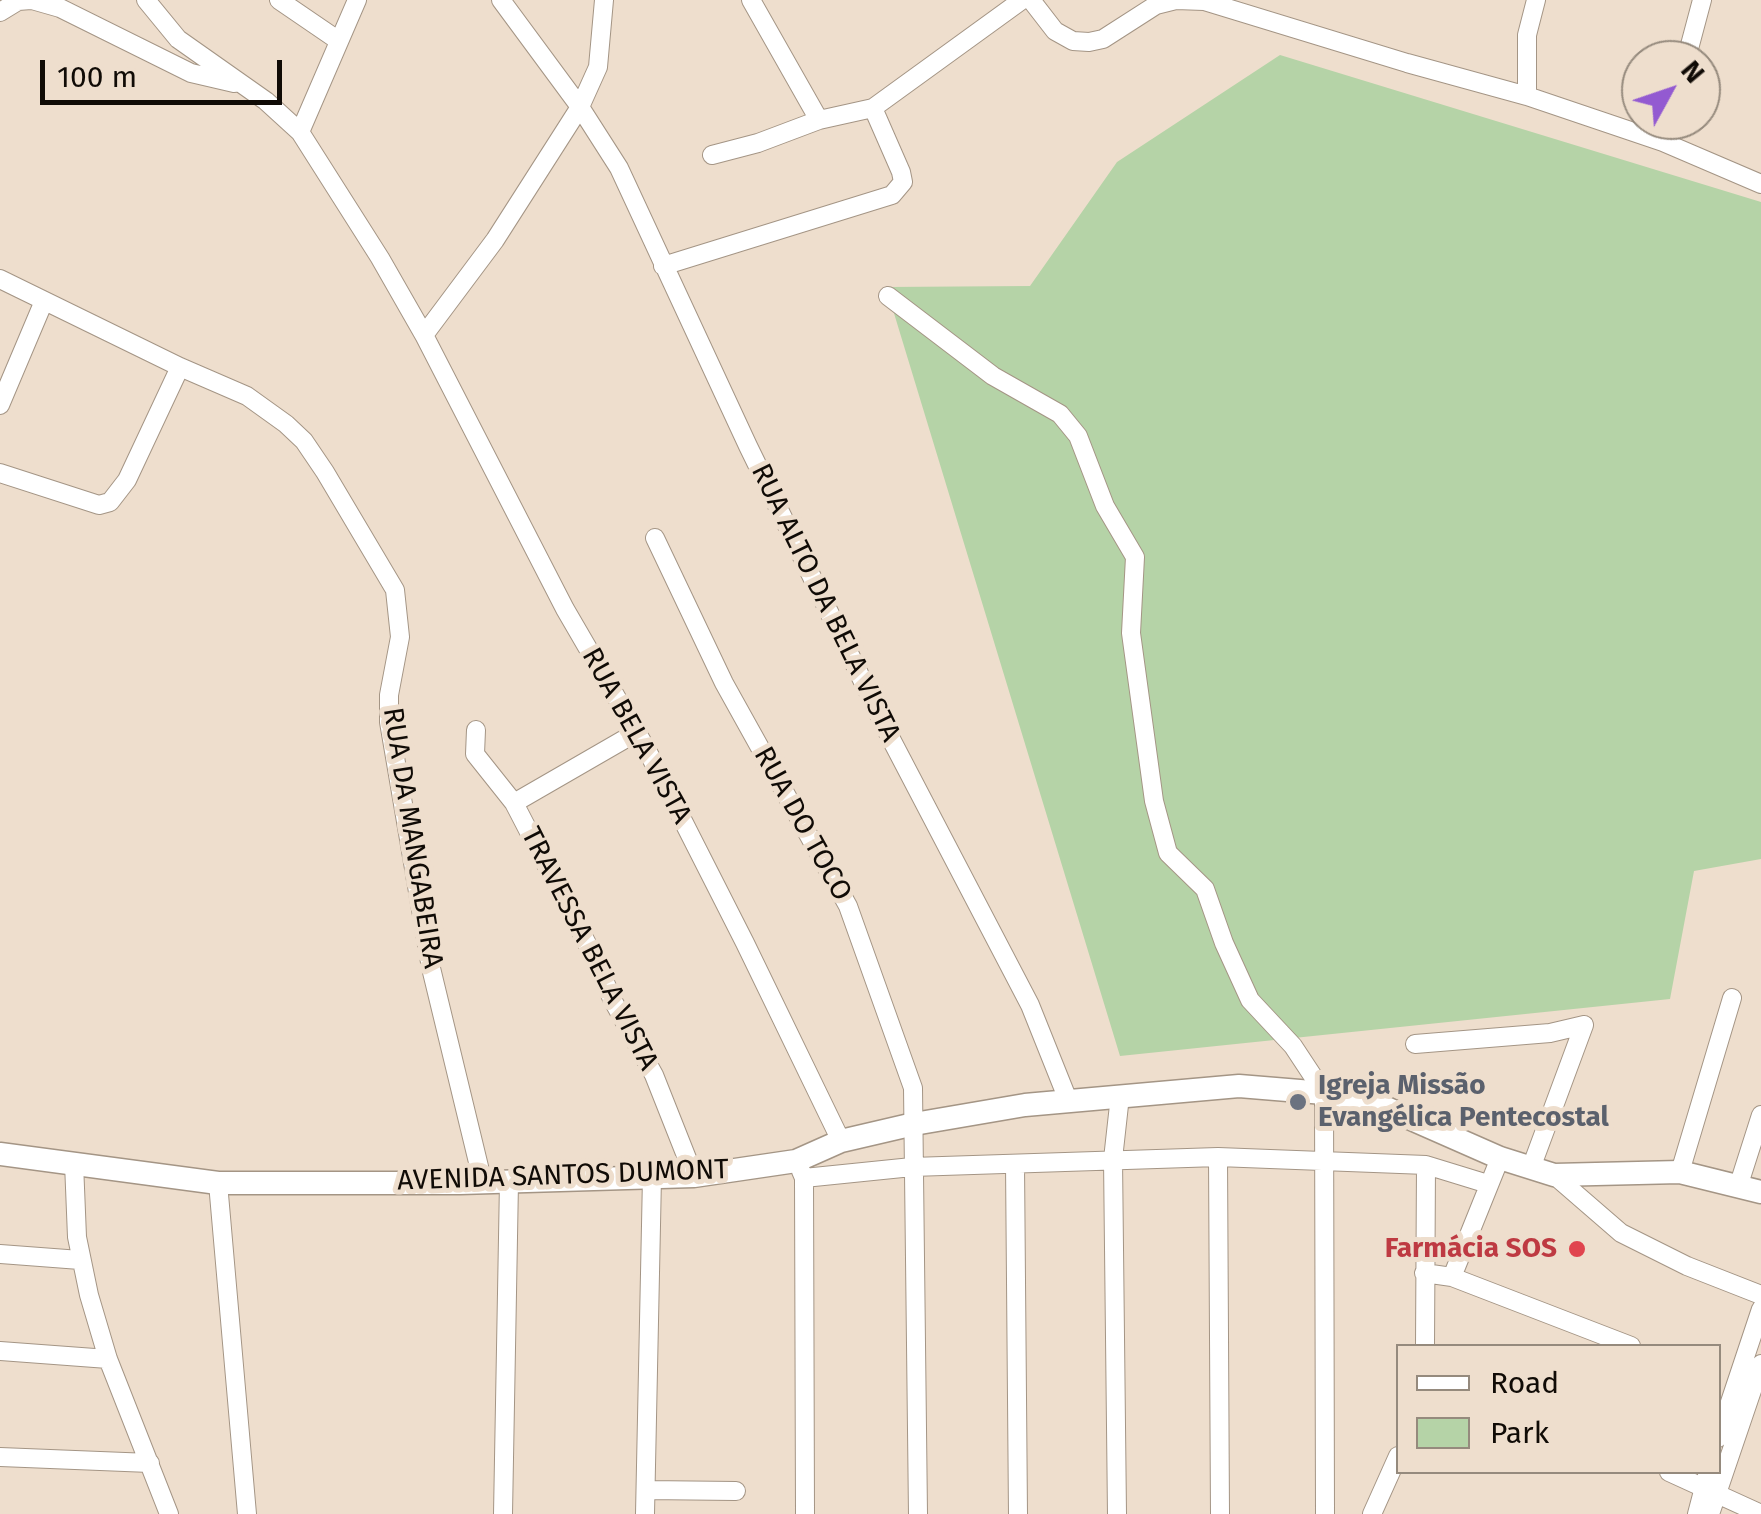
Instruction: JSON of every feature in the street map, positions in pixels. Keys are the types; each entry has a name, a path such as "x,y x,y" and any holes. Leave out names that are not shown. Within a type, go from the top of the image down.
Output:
{"main road":[{"name":"AVENIDA SANTOS DUMONT","path":"0,1154 218,1182 483,1183 694,1176 800,1170 840,1142 914,1124 1068,1100 1240,1086 1324,1093 1375,1103 1500,1158 1554,1174 1680,1172 1750,1188"}],"street":[{"path":"0,12 18,0 60,8 190,73 240,84"},
{"name":"RUA BELA VISTA","path":"146,0 178,38 279,111 300,132 380,258 424,335 556,592 637,732 745,943 840,1142"},
{"path":"280,0 339,41"},
{"path":"300,132 357,0"},
{"path":"501,0 580,107"},
{"path":"424,335 496,240 580,107 598,66 604,0"},
{"path":"752,0 819,120"},
{"path":"712,154 758,144 819,120 874,108 1022,0"},
{"path":"1031,0 1055,30 1073,41 1103,39 1134,8 1176,0 1204,0 1406,64 1527,96 1663,142 1761,184"},
{"path":"1527,96 1527,36 1536,0"},
{"path":"1691,40 1702,0"},
{"name":"RUA ALTO DA BELA VISTA","path":"580,107 619,168 891,739 1030,1006 1068,1100"},
{"path":"663,266 892,196 902,182 874,108"},
{"name":"RUA DA MANGABEIRA","path":"0,279 247,396 304,440 395,590 400,637 389,695 390,722 431,968 483,1183"},
{"path":"888,296 993,376 1060,414 1078,436 1105,506 1135,557 1131,633 1154,801 1168,853 1204,889 1250,1000 1293,1046 1324,1093 1325,1514"},
{"path":"0,405 44,300"},
{"path":"0,474 99,506 110,502 126,480 180,367"},
{"name":"RUA DO TOCO","path":"655,538 724,684 848,906 914,1088 918,1514"},
{"name":"TRAVESSA BELA VISTA","path":"476,730 476,754 514,803 654,1075 694,1176"},
{"path":"514,803 637,732"},
{"path":"1680,1172 1732,998"},
{"path":"1415,1044 1550,1032 1584,1024 1530,1168"},
{"path":"1117,1514 1113,1159 1120,1096"},
{"path":"1750,1188 1761,1115"},
{"path":"805,1514 800,1170 1218,1157 1426,1166 1488,1184"},
{"path":"1218,1157 1220,1514"},
{"path":"1452,1278 1500,1158"},
{"path":"74,1163 80,1260 108,1358 169,1514"},
{"path":"1016,1164 1018,1514"},
{"path":"1424,1344 1426,1166"},
{"path":"1554,1174 1620,1233 1687,1266 1761,1295"},
{"path":"646,1514 652,1177"},
{"path":"218,1182 247,1514"},
{"path":"503,1514 509,1182"},
{"path":"0,1254 80,1260"},
{"path":"1424,1272 1452,1278 1626,1344"},
{"path":"1721,1448 1741,1390 1761,1309"},
{"path":"0,1351 108,1358"},
{"path":"1721,1432 1741,1390 1761,1364"},
{"path":"0,1457 150,1463"},
{"path":"1372,1514 1396,1460"},
{"path":"1677,1474 1709,1483 1761,1514"},
{"path":"1697,1514 1709,1483"},
{"path":"1709,1483 1710,1514"},
{"path":"646,1490 736,1491"}],"green space":[{"path":"1280,55 1761,202 1761,859 1694,871 1670,999 1120,1056 886,287 1030,286 1117,162"}],"place":[{"name":"Igreja Missão Evangélica Pentecostal","path":"1298,1102"},
{"name":"Farmácia SOS","path":"1577,1249"}]}
